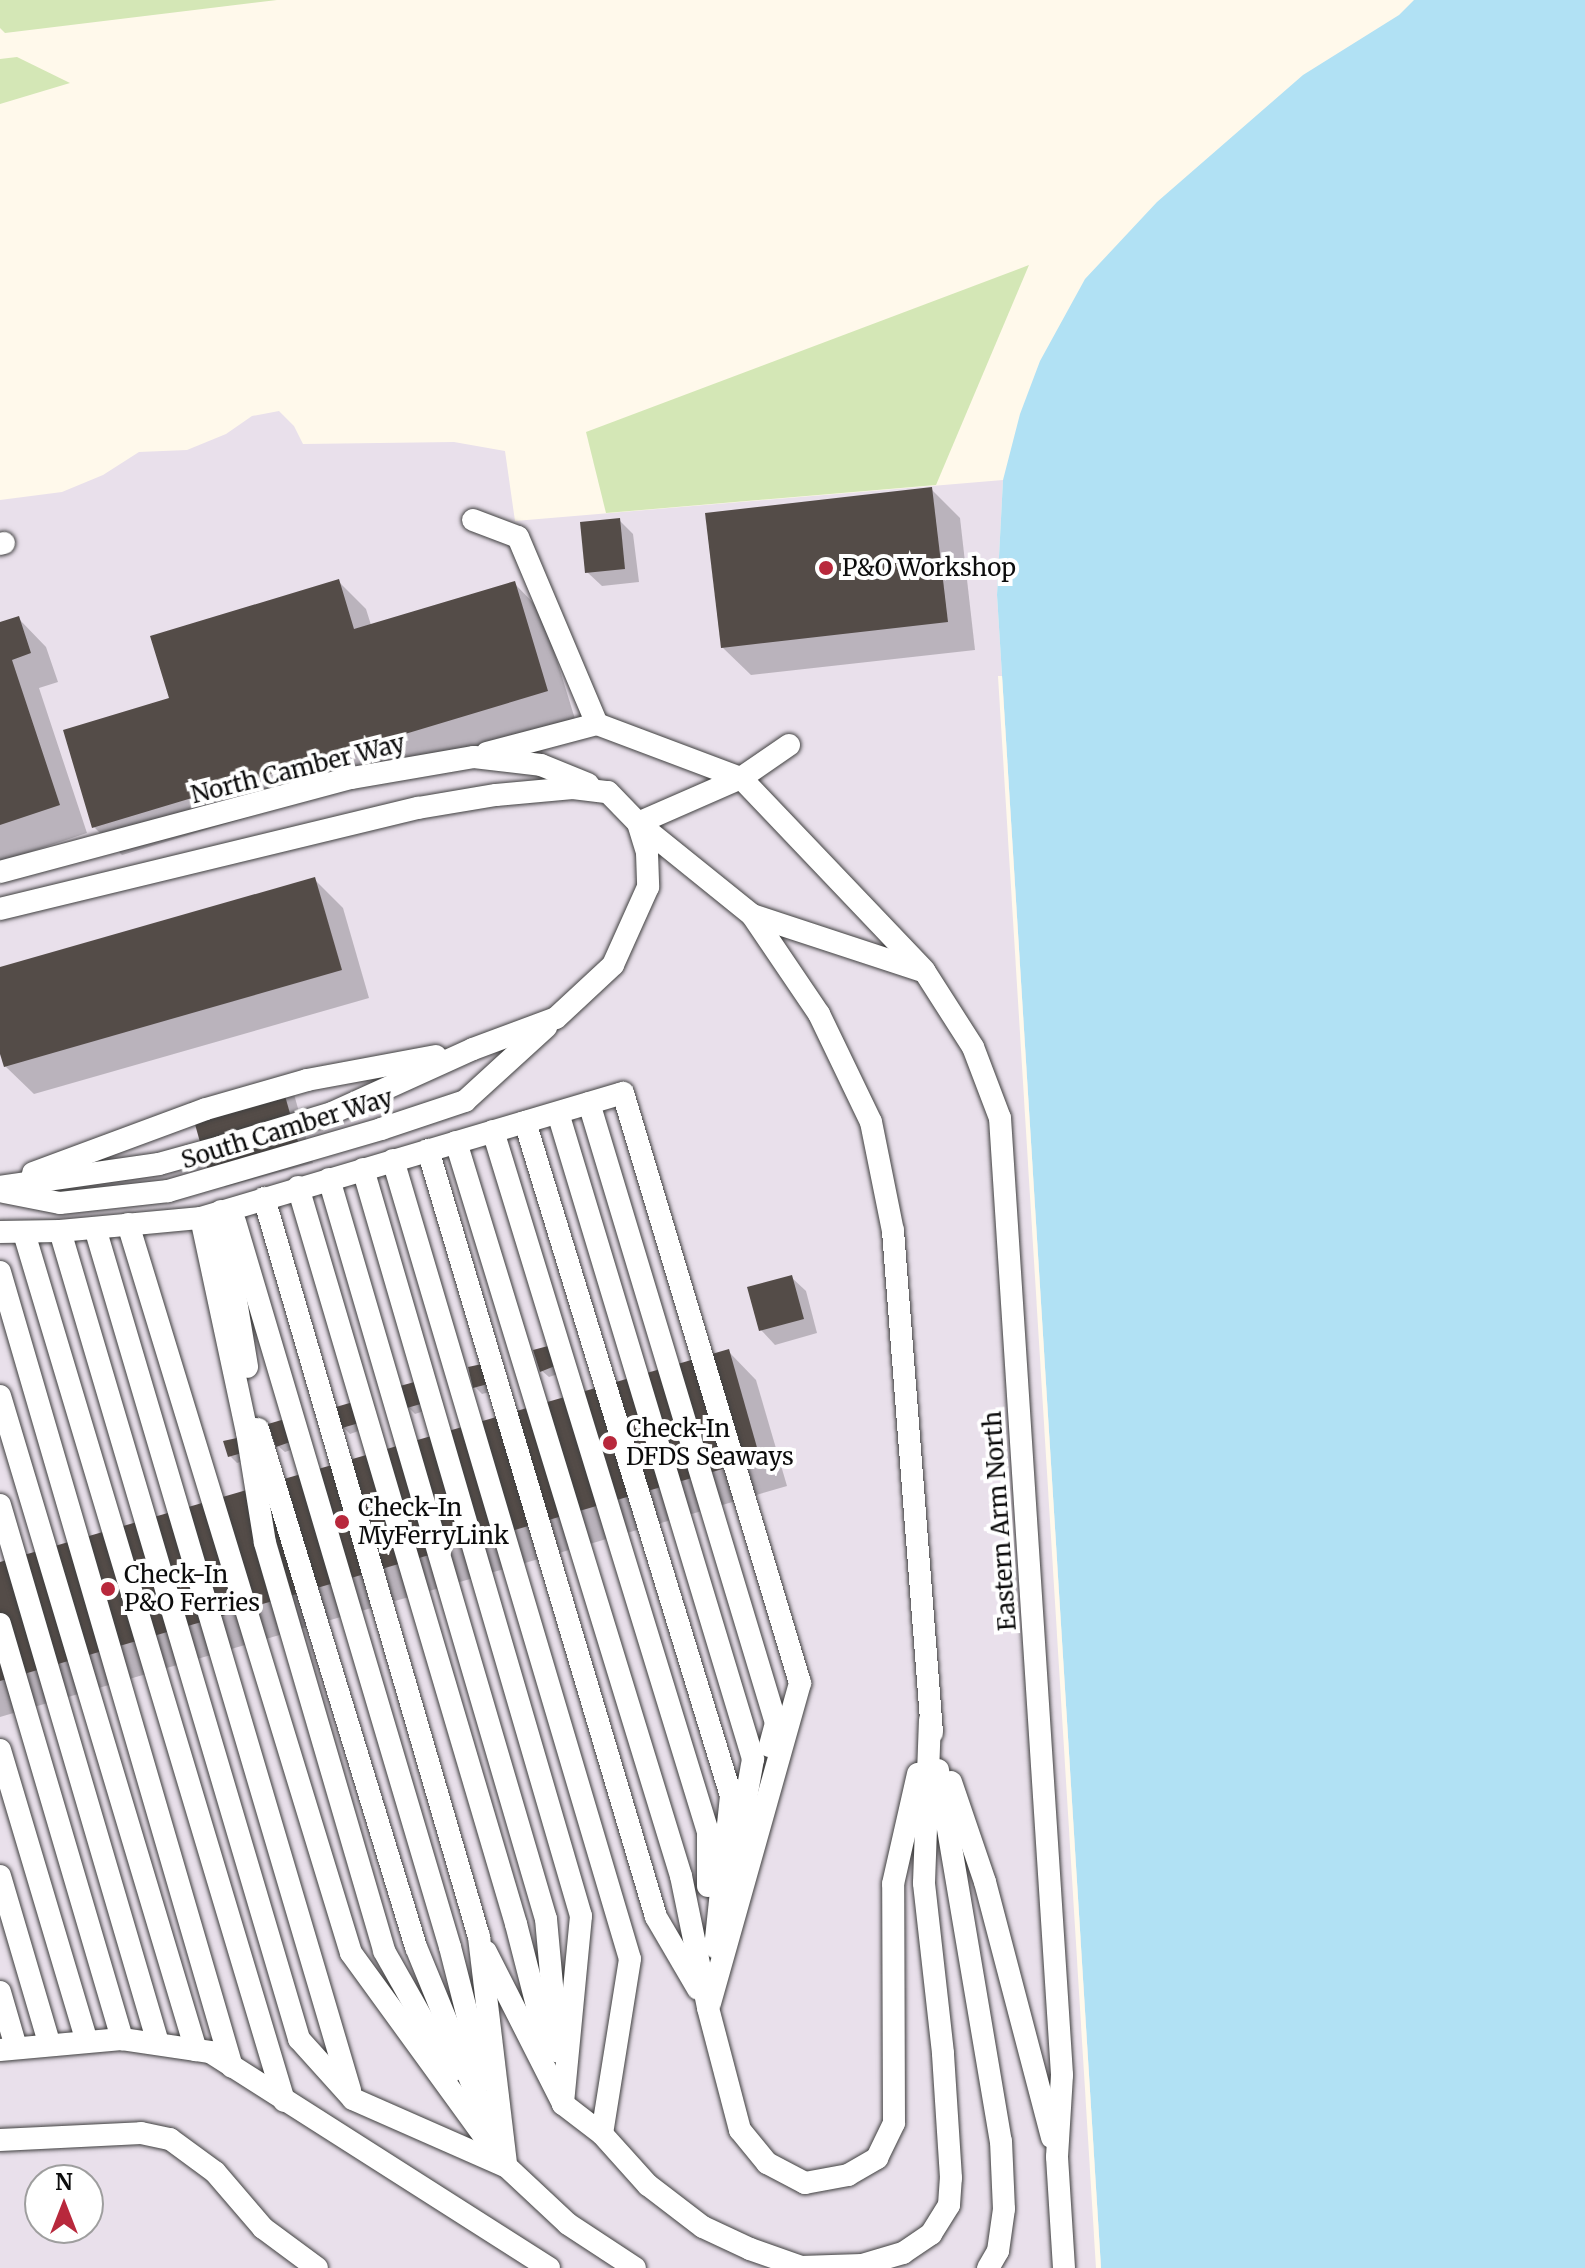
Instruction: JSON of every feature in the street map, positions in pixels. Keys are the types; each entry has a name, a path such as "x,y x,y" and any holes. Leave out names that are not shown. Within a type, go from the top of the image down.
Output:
{"lane":[{"path":"473,520 518,537 597,724"},
{"path":"474,757 597,724 741,778"},
{"path":"638,823 741,778 789,745"},
{"name":"North Camber Way","path":"0,872 352,778 474,757 541,765 608,792"},
{"name":"Eastern Arm North","path":"741,778 925,972 973,1047 1000,1118 1062,2075 1057,2157 1061,2263"},
{"path":"0,909 418,808 496,795 573,788 608,792 638,823 752,915 819,1014 871,1122 893,1231 930,1720 1001,2141 1004,2209 998,2251 988,2268"},
{"name":"South Camber Way","path":"0,1187 60,1203 168,1191 381,1129 465,1101 613,965 633,927 648,887 647,853 638,823"},
{"path":"752,915 925,972"},
{"name":"South Camber Way","path":"0,1187 159,1164 332,1113 473,1049 556,1018"},
{"name":"South Camber Way","path":"0,1187 235,1101 307,1080 473,1049"},
{"path":"0,1232 95,1228 218,1212 623,1093 800,1683 708,2008"},
{"path":"589,1103 776,1723 708,2008"},
{"path":"558,1113 753,1759 708,2008"},
{"path":"525,1122 731,1796 708,2008"},
{"path":"493,1131 708,1832 708,2008"},
{"path":"456,1142 681,1876 708,2008 740,2130 767,2163 805,2183 848,2175 877,2158 894,2123 893,1884 930,1720"},
{"path":"428,1150 656,1917 708,2008"},
{"path":"393,1160 630,1959 602,2134"},
{"path":"363,1169 581,1916 563,2104"},
{"path":"329,1179 546,1919 563,2104"},
{"path":"298,1187 516,1924 563,2104"},
{"path":"264,1198 479,1937 506,2166"},
{"path":"218,1212 265,1543 384,1951 506,2166"},
{"path":"218,1212 450,1947 506,2166"},
{"path":"218,1212 258,1428 416,1947 506,2166"},
{"path":"128,1224 351,1953 506,2166 568,2224 635,2268"},
{"path":"95,1228 353,2099"},
{"path":"60,1231 299,2039 353,2099 506,2166"},
{"path":"24,1233 284,2101"},
{"path":"0,1272 232,2067"},
{"path":"0,1396 196,2050"},
{"path":"0,1505 158,2043"},
{"path":"0,1624 122,2039"},
{"path":"479,1937 563,2104 602,2134 648,2185 703,2227 750,2249 801,2267 862,2265 903,2253 931,2234 949,2205 951,2178 943,2053 924,1883 930,1720"},
{"path":"930,1720 985,1882 1057,2157"},
{"path":"0,1750 87,2041"},
{"path":"0,1876 49,2043"},
{"path":"0,1992 8,2048 122,2039 210,2052 549,2268"},
{"path":"0,2140 141,2133 170,2139 215,2172 263,2228 317,2268"}],"shaded area":[{"path":"279,411 294,426 303,444 454,442 505,451 515,521 1003,480 997,595 1101,2268 0,2268 0,500 62,492 103,475 139,452 187,450 226,434 252,416"}],"green space":[{"path":"0,0 277,0 5,33 0,28"},
{"path":"17,57 70,83 0,104 0,59"},
{"path":"1029,265 936,485 606,513 586,432"}],"water":[{"path":"1414,0 1585,0 1585,2268 1101,2268 997,595 1003,480 1020,414 1040,361 1085,279 1157,202 1303,75 1399,15"}],"pier":[{"path":"998,676 1002,676 1101,2268 1096,2268"}],"building":[{"name":"P&O Workshop","path":"932,487 948,622 721,648 705,513"},
{"path":"620,518 625,569 585,573 580,522"},
{"path":"339,579 354,629 515,581 548,691 92,828 63,730 169,698 150,636"},
{"path":"19,616 31,653 12,660 60,805 0,825 0,622"},
{"path":"315,877 342,970 4,1067 0,1054 0,967"},
{"path":"280,1078 300,1149 209,1174 189,1103"},
{"path":"792,1275 804,1319 759,1331 747,1287"},
{"path":"548,1346 555,1366 540,1372 533,1350"},
{"path":"729,1349 760,1458 0,1681 0,1562"},
{"path":"482,1364 488,1384 473,1388 468,1367"},
{"path":"418,1381 424,1403 407,1408 400,1386"},
{"path":"353,1402 359,1423 342,1428 336,1407"},
{"path":"285,1419 293,1441 276,1447 268,1424"},
{"path":"237,1438 242,1453 228,1457 223,1441"}],"place":[{"name":"P&O Workshop","path":"826,568"},
{"name":"Check-In DFDS Seaways","path":"610,1443"},
{"name":"Check-In MyFerryLink","path":"342,1522"},
{"name":"Check-In P&O Ferries","path":"108,1589"}]}
